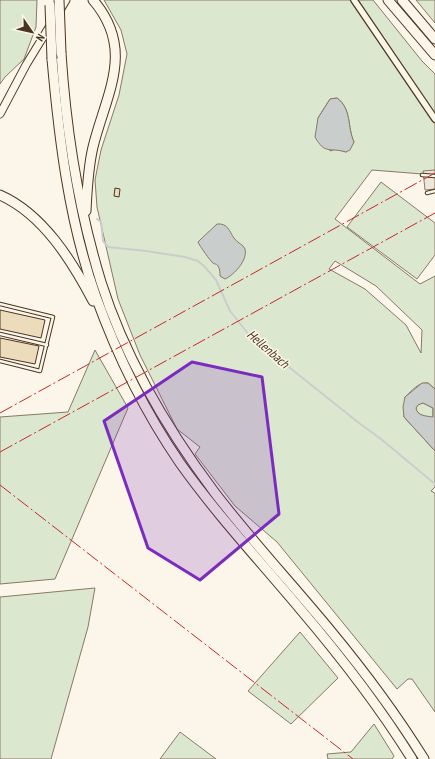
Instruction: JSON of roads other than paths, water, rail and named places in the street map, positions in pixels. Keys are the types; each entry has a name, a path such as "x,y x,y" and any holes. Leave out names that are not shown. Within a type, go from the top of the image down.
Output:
{"highway":[{"path":"59,0 61,53 70,138 85,220 101,282 130,356 170,429 185,452 234,518 360,667 395,714 424,759"},
{"path":"85,220 90,159 112,87 116,66 111,31 104,16 92,0"},
{"path":"388,0 435,55"},
{"path":"402,0 435,39"},
{"path":"50,2 52,59 60,143 81,245 96,298 142,401 180,463 225,521 301,610 356,678 388,722 412,759"},
{"path":"0,195 14,202 29,214 57,242 85,286 116,345"}],"street":[{"path":"0,114 26,65 66,0"},
{"path":"354,0 435,119"}],"lane":[{"path":"422,175 435,176"},
{"path":"427,193 435,191"},
{"path":"0,304 53,317 40,371 0,360"},
{"path":"0,334 47,344"}],"waterway":[{"name":"Hellenbach","path":"97,219 101,222 103,241 108,247 185,257 198,261 216,280 230,311 250,336 381,439 435,484"}]}
